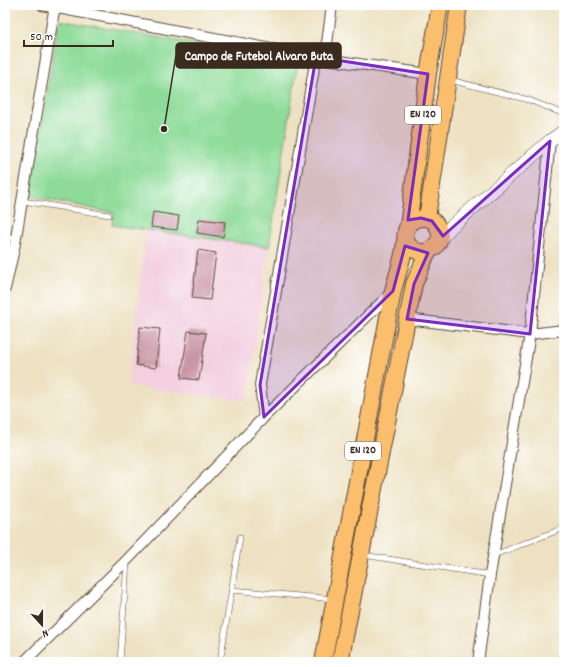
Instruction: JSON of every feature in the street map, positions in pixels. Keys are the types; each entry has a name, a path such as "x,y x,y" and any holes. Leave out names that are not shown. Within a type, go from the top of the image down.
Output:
{"main road":[{"name":"EN 120","path":"323,662 393,291 407,234 428,74 440,5"},
{"name":"EN 120","path":"427,218 459,5"},
{"path":"428,252 423,253 413,250 407,234 416,219 427,218 432,220 439,229 439,240"},
{"name":"EN 120","path":"340,662 414,284 428,252 437,245 439,240"}],"street":[{"path":"42,5 55,6 320,58 428,74"},
{"path":"264,417 260,385 320,58 332,5"},
{"path":"5,289 23,201 55,6"},
{"path":"439,240 451,227 550,141 564,131"},
{"path":"478,662 490,575 530,334 550,141"},
{"path":"24,662 128,559 264,417 393,291"},
{"path":"407,318 530,334 564,330"}],"lane":[{"path":"447,79 529,100 564,114"},
{"path":"23,201 109,215"},
{"path":"494,555 564,528"},
{"path":"220,662 240,537"},
{"path":"360,555 490,575"},
{"path":"120,662 128,559"},
{"path":"231,590 335,599"}],"highlighted area":[{"path":"316,57 428,74 408,220 421,218 432,221 443,236 550,141 530,334 407,319 414,284 428,253 405,246 393,291 264,417 260,385"}],"shaded area":[{"path":"146,230 269,247 247,401 128,386"}],"green space":[{"path":"59,20 298,62 269,247 112,225 114,213 30,196"}],"building":[{"path":"153,212 179,216 177,230 151,227"},
{"path":"199,219 225,222 223,237 197,233"},
{"path":"198,250 216,253 210,300 192,298"},
{"path":"140,327 160,329 156,368 136,365"},
{"path":"188,331 206,333 199,380 181,378"}],"place":[{"name":"Campo de Futebol Alvaro Buta","path":"164,129"}]}
